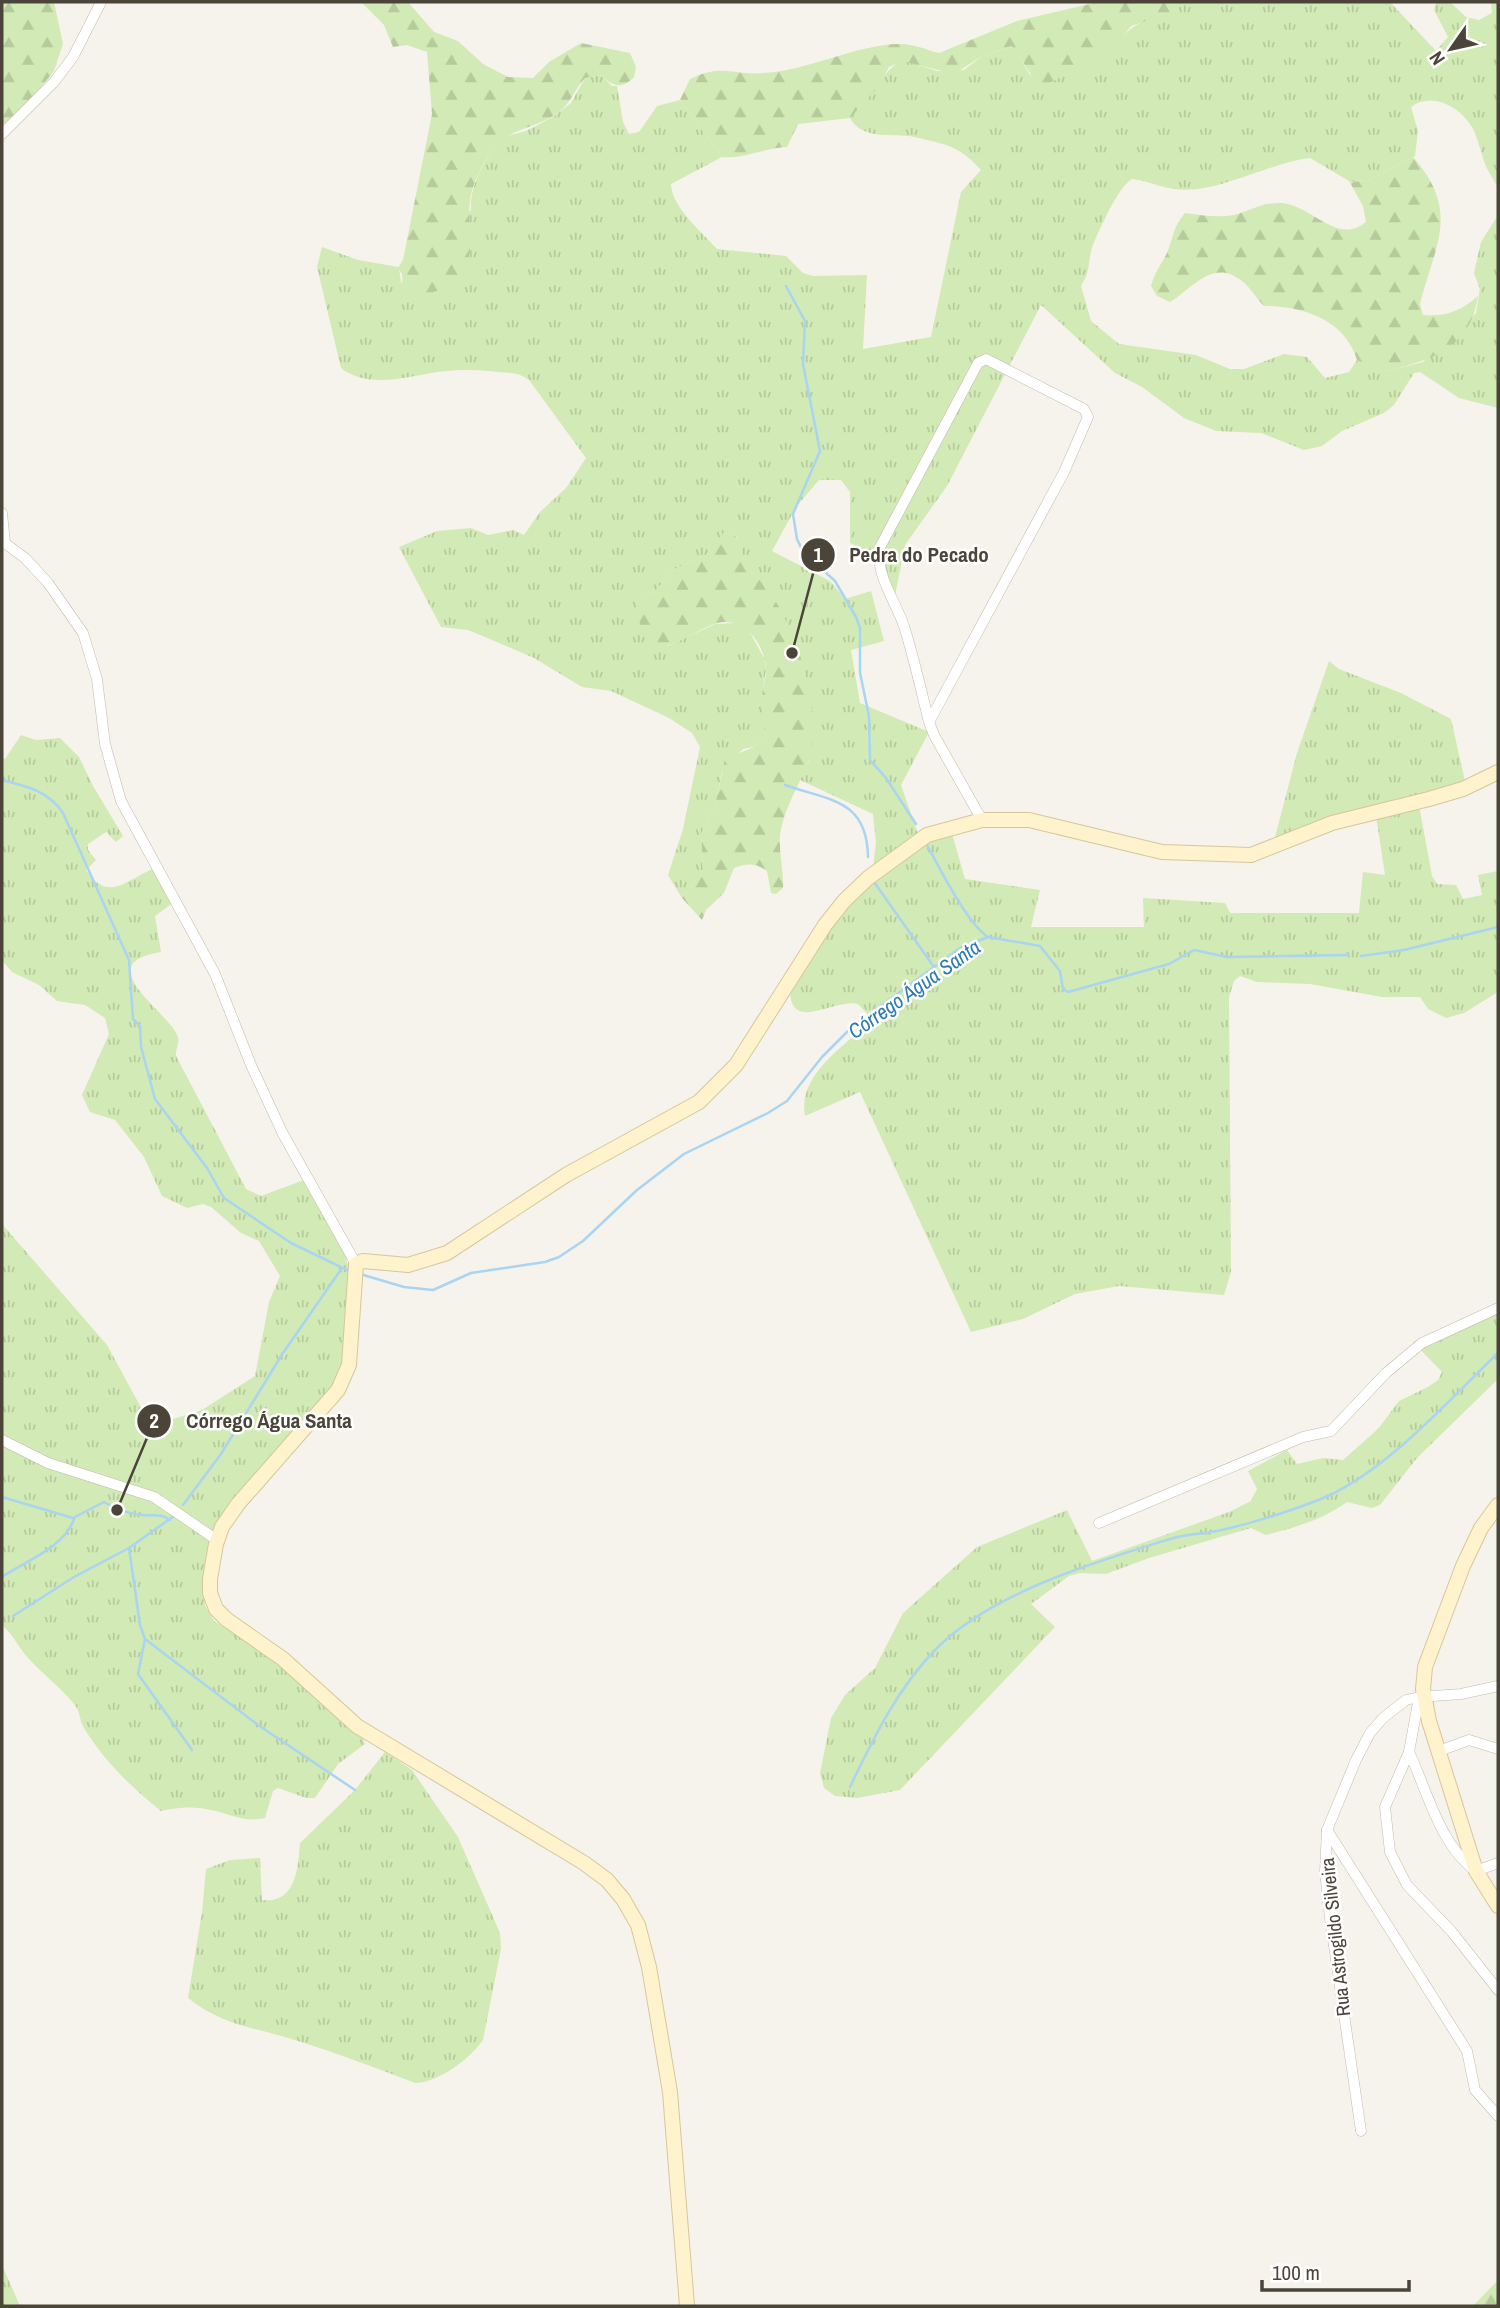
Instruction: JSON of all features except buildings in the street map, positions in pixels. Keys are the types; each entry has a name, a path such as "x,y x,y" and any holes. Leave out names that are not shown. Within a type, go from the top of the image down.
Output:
{"street":[{"path":"2,134 73,57 101,2"},
{"path":"929,722 987,620 1084,432 1088,417 1084,409 986,359 978,363 879,549 879,569 903,623 929,722 943,753 982,820"},
{"path":"2,513 4,542 25,558 48,583 83,633 97,679 104,744 121,801 215,974 261,1090 289,1146 356,1264 351,1354 343,1382 238,1504 217,1540 209,1587 212,1599 221,1615 283,1658 357,1726 596,1871 616,1889 631,1912 649,1968 667,2065 687,2306"},
{"path":"356,1264 363,1261 408,1265 447,1253 566,1175 699,1102 736,1065 825,925 844,901 868,878 927,835 982,820 1040,821 1162,852 1251,855 1332,822 1463,789 1498,772"},
{"path":"1099,1523 1298,1439 1331,1431 1408,1353 1455,1325 1498,1308"},
{"path":"2,1440 48,1463 154,1497 217,1540"},
{"path":"1498,1505 1475,1540 1452,1593 1425,1667 1409,1752 1385,1807 1390,1852 1400,1873 1417,1898 1452,1931 1498,1990"},
{"path":"1421,1697 1461,1694 1498,1686"},
{"path":"1421,1697 1476,1871 1498,1906"},
{"name":"Rua Astrogildo Silveira","path":"1362,2132 1330,1918 1325,1872 1327,1830 1341,1790 1370,1733 1400,1705 1421,1697"},
{"path":"1438,1751 1469,1740 1498,1749"},
{"path":"1409,1752 1449,1840 1460,1857 1476,1871"},
{"path":"1327,1830 1467,2050 1475,2090 1498,2116"},
{"path":"1476,1871 1498,1863"}],"green space":[{"path":"2,2 54,2 63,44 54,71 2,136"},
{"path":"361,2 408,2 434,32 458,41 483,64 508,77 533,78 549,62 581,43 630,53 636,67 634,77 621,85 609,82 601,75 585,78 560,111 500,141 479,173 471,194 470,250 464,272 457,281 432,292 408,294 403,289 402,274 398,268 403,260 432,114 427,52 407,45 393,47 384,25"},
{"path":"1098,2 1187,2 1172,12 1131,26 1123,37 1086,64 1040,88 1012,46 982,56 954,74 902,61 889,67 878,87 850,118 798,124 787,147 746,155 722,157 680,100 690,79 701,74 719,71 781,71 864,49 897,44 913,45 939,53 1017,21"},
{"path":"1187,2 1390,2 1436,51 1448,37 1434,10 1436,2 1450,2 1466,17 1479,20 1492,13 1491,2 1498,2 1498,188 1486,167 1472,127 1460,113 1436,101 1419,102 1411,107 1418,131 1415,156 1366,182 1349,181 1310,158 1190,190 1168,188 1132,179 1115,199 1091,251 1087,274 1081,286 1091,321 1119,344 1196,355 1230,369 1244,369 1284,354 1307,357 1325,378 1349,372 1357,360 1389,371 1423,362 1476,313 1480,289 1474,273 1481,242 1498,215 1498,408 1459,398 1420,372 1414,373 1394,405 1384,413 1342,431 1322,446 1304,450 1261,433 1216,431 1184,418 1142,387 1115,373 1041,305 947,486 905,545 895,596 879,561 850,543 850,492 841,480 819,480 796,507 772,551 830,581 845,599 871,591 884,641 851,650 860,703 929,732 901,785 918,834 873,867 876,842 873,814 800,780 809,760 768,590 743,562 737,537 730,531 712,552 675,569 656,590 637,601 668,646 715,624 736,623 748,629 764,658 766,669 762,696 765,736 754,747 743,749 722,771 715,805 701,834 703,871 682,898 668,875 683,829 700,747 692,733 669,718 611,691 582,687 534,658 485,637 468,630 441,627 399,547 437,531 471,528 488,535 513,530 524,535 540,512 566,488 586,458 529,380 522,376 462,370 371,380 350,374 341,368 317,267 322,247 358,260 399,267 401,283 471,210 473,191 480,171 503,137 526,131 553,117 571,103 585,78 601,75 612,86 617,86 623,122 629,134 639,132 657,106 680,100 722,157 671,184 676,202 717,249 786,256 803,273 813,276 867,275 863,349 931,337 961,192 981,170 956,149 914,137 868,132 855,125 850,118 852,115 889,71 902,60 937,71 964,70 982,56 1013,46 1030,75 1123,37 1145,20"},
{"path":"1413,157 1428,177 1440,212 1437,246 1420,304 1423,315 1453,312 1478,296 1470,323 1463,333 1446,350 1435,356 1395,370 1382,371 1357,360 1351,346 1333,325 1293,309 1264,306 1245,284 1222,272 1204,277 1170,302 1157,296 1151,286 1185,213 1228,216 1263,205 1281,203 1292,205 1335,227 1355,228 1366,222 1363,206 1349,181 1366,182"},
{"path":"730,531 738,540 747,566 767,588 779,608 798,649 810,696 813,740 809,759 781,829 783,888 776,894 771,893 767,871 759,866 734,868 724,893 706,910 702,920 682,898 703,871 701,834 715,805 725,759 754,747 765,736 762,702 765,661 757,641 743,627 734,623 714,624 669,645 653,648 641,633 637,601 656,590 675,569 712,552 723,533"},
{"path":"1329,661 1339,669 1401,693 1451,719 1465,781 1274,841 1297,753"},
{"path":"21,735 36,740 60,738 79,757 123,836 116,842 106,832 88,844 88,850 96,860 86,870 95,880 103,886 119,886 158,867 174,902 155,916 161,952 140,958 131,966 132,977 138,989 177,1035 176,1056 246,1189 261,1196 304,1180 350,1257 346,1260 351,1270 343,1370 337,1385 279,1447 219,1523 208,1545 205,1605 214,1621 270,1655 362,1736 365,1744 338,1764 315,1798 306,1798 278,1788 273,1791 265,1818 244,1819 199,1808 161,1811 109,1762 84,1728 74,1704 28,1658 2,1625 2,1224 107,1345 151,1426 202,1410 255,1376 269,1302 280,1276 259,1241 241,1233 211,1207 203,1204 187,1208 162,1196 144,1157 115,1120 90,1112 82,1095 109,1034 105,1018 85,1005 57,1001 39,985 12,972 2,960 2,758 5,759"},
{"path":"1419,805 1432,876 1437,884 1456,885 1463,899 1482,895 1478,875 1498,871 1498,992 1464,1013 1446,1018 1428,1009 1420,997 1382,997 1310,984 1257,982 1240,976 1234,981 1229,997 1231,1272 1224,1295 1119,1286 1075,1294 1023,1319 971,1332 860,1092 805,1116 808,1087 816,1074 838,1050 873,1020 858,1004 804,1012 796,1009 791,1001 790,986 852,896 933,837 951,830 965,879 1040,890 1031,927 1144,927 1143,898 1225,903 1230,913 1359,913 1363,872 1385,875 1376,816"},
{"path":"1498,1306 1498,1379 1417,1458 1380,1505 1372,1508 1347,1502 1318,1518 1266,1535 1251,1528 1149,1558 1106,1574 1080,1573 1069,1576 1031,1604 1055,1627 900,1790 857,1798 835,1796 824,1788 820,1773 831,1718 845,1695 875,1668 903,1613 977,1547 1067,1510 1092,1561 1229,1512 1251,1501 1257,1489 1248,1471 1287,1450 1297,1464 1323,1458 1343,1460 1378,1429 1399,1401 1438,1380 1442,1372 1413,1342"},
{"path":"385,1752 412,1770 458,1837 500,1933 501,1949 483,2040 452,2069 433,2079 415,2083 313,2046 228,2021 188,1998 206,1869 230,1860 260,1858 262,1900 273,1900 282,1896 293,1882 300,1843 355,1790"},
{"path":"2,2265 20,2306 2,2306"},
{"path":"1498,2280 1498,2306 1473,2306"}],"waterway":[{"path":"786,286 805,321 803,364 820,451 793,514 797,539 803,552 835,581 856,617 860,628 860,673 869,716 870,760 886,778 916,824"},
{"path":"2,780 44,794 63,813 129,960 133,1019 140,1026 141,1047 155,1099 207,1168 224,1198 291,1243 347,1270"},
{"path":"785,785 831,800 853,813 866,838 868,857"},
{"path":"925,841 962,907 988,937"},
{"path":"874,882 934,967"},
{"name":"Córrego Água Santa","path":"1361,956 1404,950 1498,927"},
{"name":"Córrego Água Santa","path":"360,1274 404,1287 433,1290 471,1273 545,1262 559,1257 583,1241 637,1190 684,1154 787,1101 822,1057 852,1027 960,948 988,937 1040,946 1060,971 1063,989 1068,992 1169,964 1194,950 1227,957 1348,955"},
{"name":"Córrego Água Santa","path":"183,1505 221,1454 283,1353 342,1268"},
{"path":"850,1787 898,1696 923,1663 960,1628 1016,1595 1078,1569 1176,1537 1217,1531 1259,1520 1328,1496 1351,1484 1396,1451 1498,1353"},
{"name":"Córrego Água Santa","path":"2,1497 73,1518 104,1502 127,1512 160,1516 170,1520"},
{"path":"13,1616 74,1577 129,1548 174,1516"},
{"path":"2,1577 53,1546 62,1538 74,1519"},
{"path":"129,1548 140,1625 145,1639 138,1674 192,1750"},
{"path":"145,1639 258,1725 355,1790"}],"place":[{"name":"Pedra do Pecado","path":"792,653"},
{"name":"Córrego Água Santa","path":"117,1510"}]}
